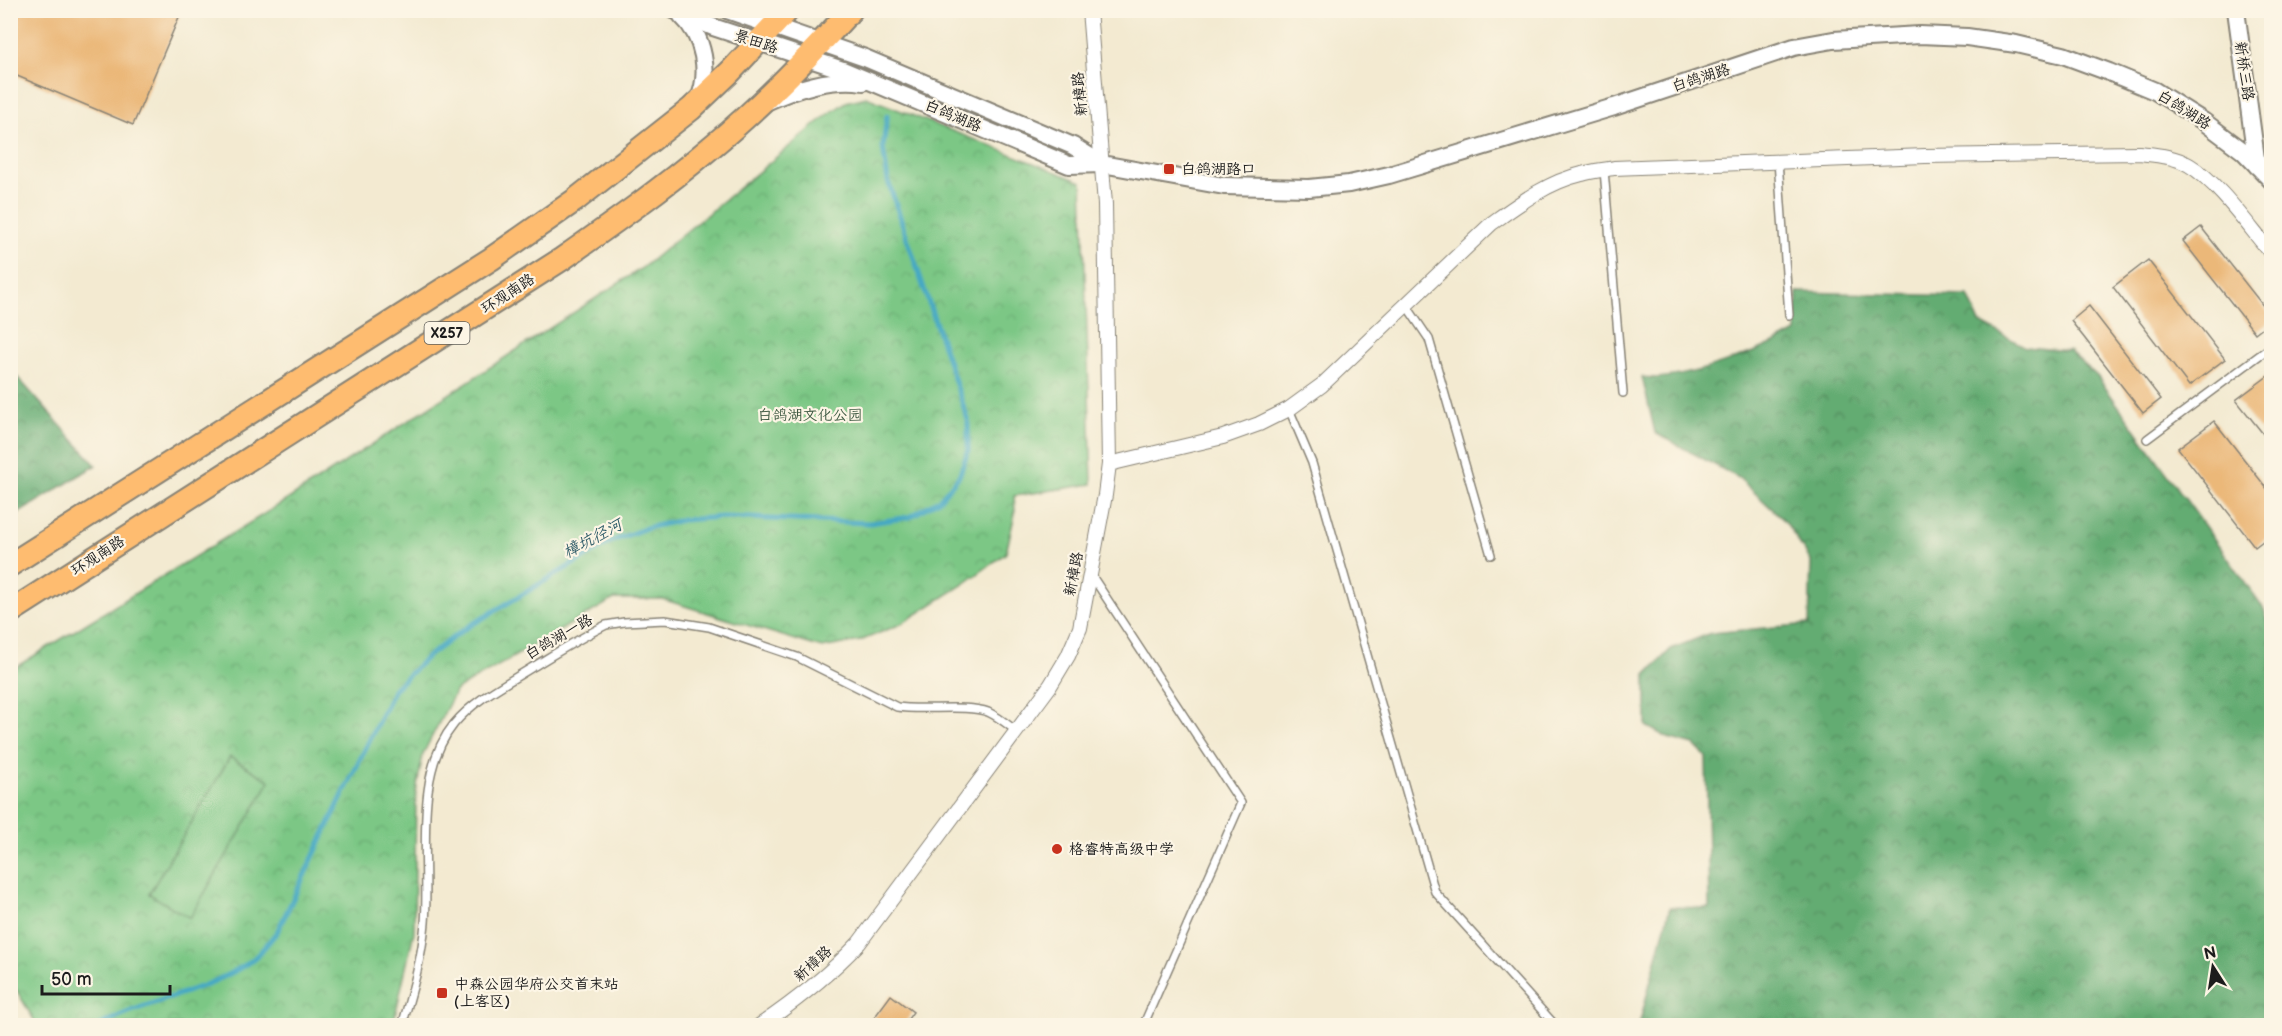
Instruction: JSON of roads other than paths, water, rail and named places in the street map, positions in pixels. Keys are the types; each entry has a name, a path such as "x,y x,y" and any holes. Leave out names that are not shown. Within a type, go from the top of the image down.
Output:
{"main road":[{"name":"环观南路","path":"10,612 562,259 673,178 757,106 851,10"},
{"name":"X257","path":"10,565 536,229 613,172 697,103 773,26"}],"street":[{"name":"景田路","path":"727,10 773,26 813,50"},
{"name":"新樟路","path":"759,1026 802,996 834,969 858,943 1050,686 1068,657 1080,628 1106,495 1109,464 1106,204 1089,10"},
{"name":"新桥三路","path":"2236,10 2258,166"},
{"name":"景田路","path":"676,11 713,27 773,26"},
{"path":"676,11 687,20 698,39 705,67 705,81 697,103"},
{"name":"白鸽湖路","path":"813,50 843,70 1069,165 1102,164 1224,186 1309,188 1349,184 1389,175 1591,114 1794,47 1833,40 1920,34 1967,37 2016,44 2063,55 2155,91 2204,121 2243,151 2271,181"},
{"name":"白鸽湖路","path":"813,50 865,58 1073,146 1102,164"},
{"path":"757,106 793,92 823,84 856,81 875,84"},
{"path":"1109,464 1223,436 1259,424 1288,409 1322,384 1492,223 1551,185 1581,174 1604,170 1778,161 2139,153 2164,156 2189,165 2208,181 2271,254"}],"lane":[{"path":"1778,161 1789,315"},
{"path":"1604,170 1623,393"},
{"path":"1406,305 1429,339 1491,555"},
{"path":"2147,439 2271,346"},
{"path":"1288,409 1312,462 1435,891 1556,1026"},
{"path":"1090,574 1241,803 1143,1026"},
{"name":"白鸽湖一路","path":"402,1026 417,969 425,926 428,805 435,762 443,741 453,725 482,698 606,625 665,620 709,627 797,657 897,707 914,710 986,711 1000,718 1016,731"}],"waterway":[{"name":"樟坑径河","path":"99,1026 137,1009 216,980 259,954 277,932 394,689 427,657 466,628 610,542 646,528 682,520 723,517 870,523 910,517 940,499 959,476 968,451 968,420 888,181 883,147 887,116"}],"place":[{"name":"白鸽湖路口","path":"1169,169"},
{"name":"格睿特高级中学","path":"1057,849"},
{"name":"中森公园华府公交首末站 (上客区)","path":"442,993"}],"park label":[{"name":"白鸽湖文化公园","path":"810,415"}]}
